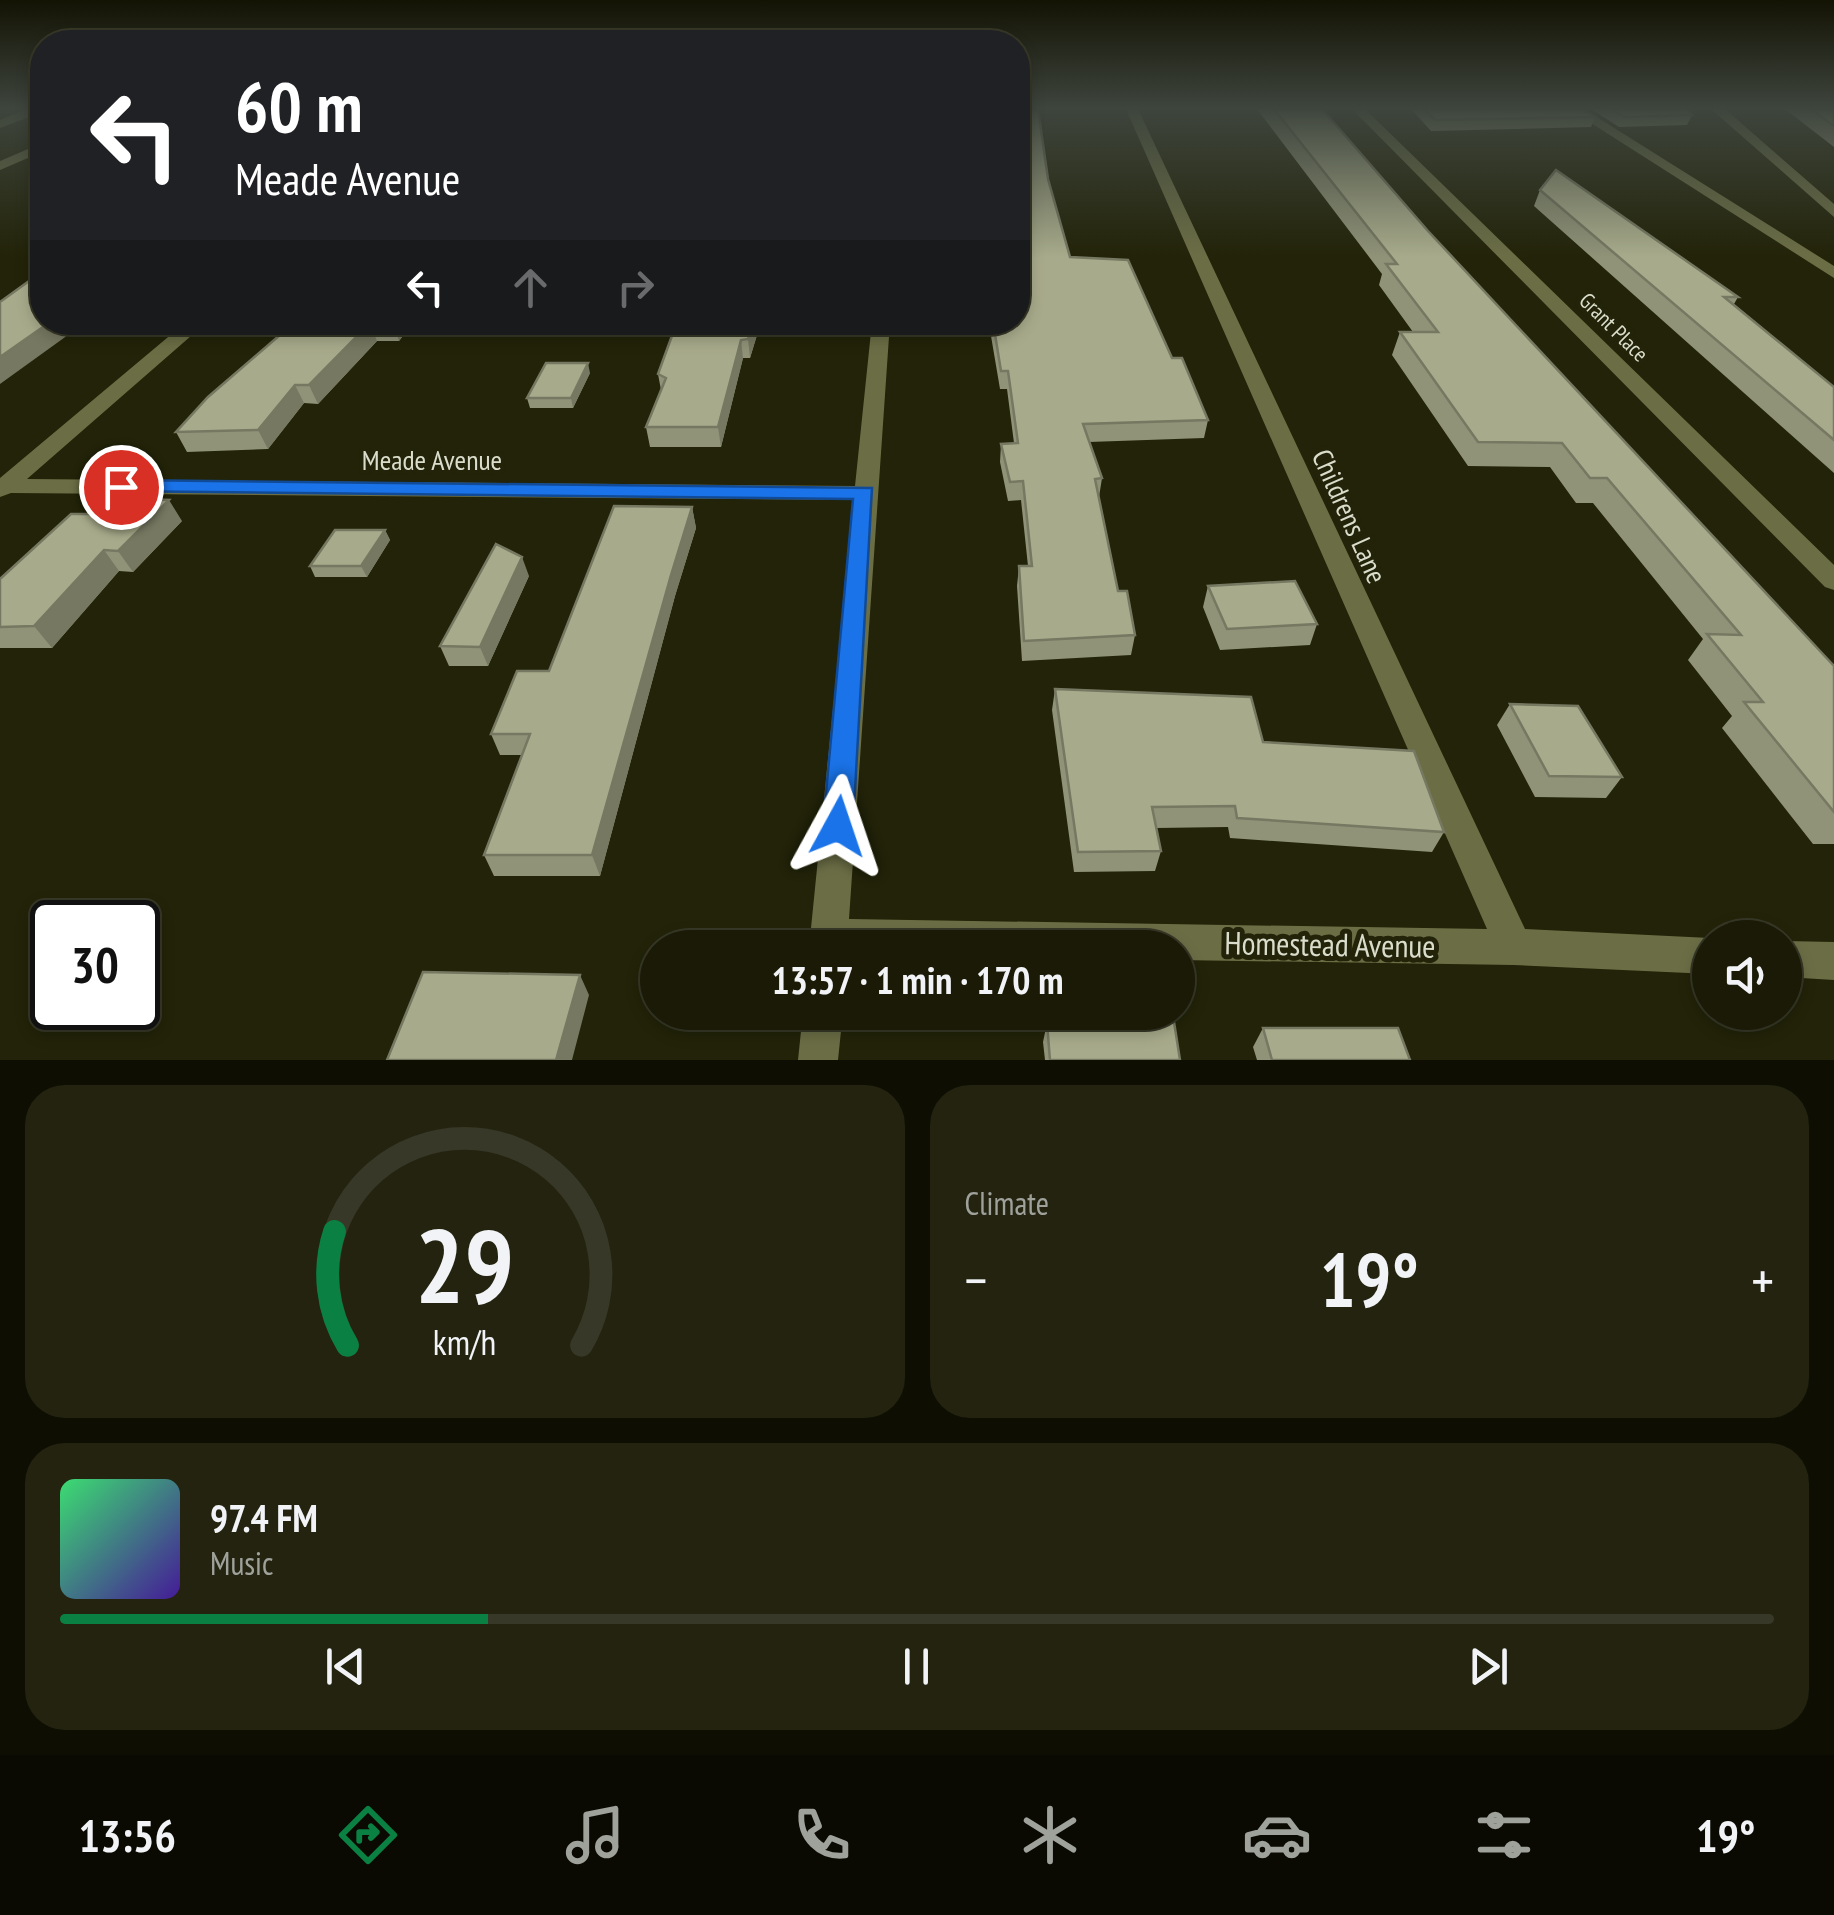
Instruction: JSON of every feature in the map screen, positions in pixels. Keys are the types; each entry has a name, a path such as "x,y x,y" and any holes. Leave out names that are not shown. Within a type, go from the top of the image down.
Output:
{"street":[{"name":"Childrens Lane","path":"1155,158 1514,947"},
{"name":"Grant Place","path":"1408,158 1834,581"},
{"path":"1653,158 1834,273"},
{"path":"1774,158 1834,212"},
{"path":"2,487 183,335"},
{"path":"830,930 864,493 881,335"},
{"name":"Meade Avenue","path":"2,487 864,493"},
{"name":"Homestead Avenue","path":"1195,945 1514,947 1692,955"},
{"path":"1802,960 1834,961"},
{"path":"818,1060 820,1030"}],"building":[{"path":"1030,158 1045,158 1070,257 1128,260 1172,358 1182,358 1208,420 1083,424 1102,478 1095,479 1118,591 1127,591 1135,635 1024,641 1019,566 1032,566 1023,481 1010,482 1001,444 1018,443 1008,371 1001,371 995,335 1030,335"},
{"path":"1313,158 1365,158 1834,666 1834,812 1744,702 1763,702 1707,634 1741,635 1607,478 1590,478 1562,443 1478,442 1400,332 1438,332 1386,264 1397,264"},
{"path":"1556,170 1738,297 1724,297 1834,387 1834,440 1540,190"},
{"path":"30,280 31,335 0,357 0,302"},
{"path":"280,335 358,335 309,385 295,385 258,430 176,432 208,397"},
{"path":"672,335 749,335 741,340 718,427 646,427 666,378 658,374"},
{"path":"546,363 588,363 571,398 527,398"},
{"path":"109,498 169,500 118,551 104,550 34,626 0,627 0,579 71,514 92,514"},
{"path":"614,506 692,507 592,855 484,855 530,734 491,734 517,671 549,671"},
{"path":"335,530 385,530 361,566 310,566"},
{"path":"496,544 522,557 480,647 440,646"},
{"path":"1295,581 1317,624 1227,629 1208,586"},
{"path":"1055,689 1251,697 1263,742 1414,751 1444,832 1237,818 1235,806 1152,807 1161,851 1078,852"},
{"path":"1510,704 1578,706 1622,777 1549,776"},
{"path":"423,972 580,975 556,1060 387,1060"},
{"path":"1263,1028 1398,1028 1410,1060 1272,1060"},
{"path":"1048,1030 1175,1030 1180,1060 1050,1060"}],"route":[{"path":"121,487 864,493 838,826"}]}
